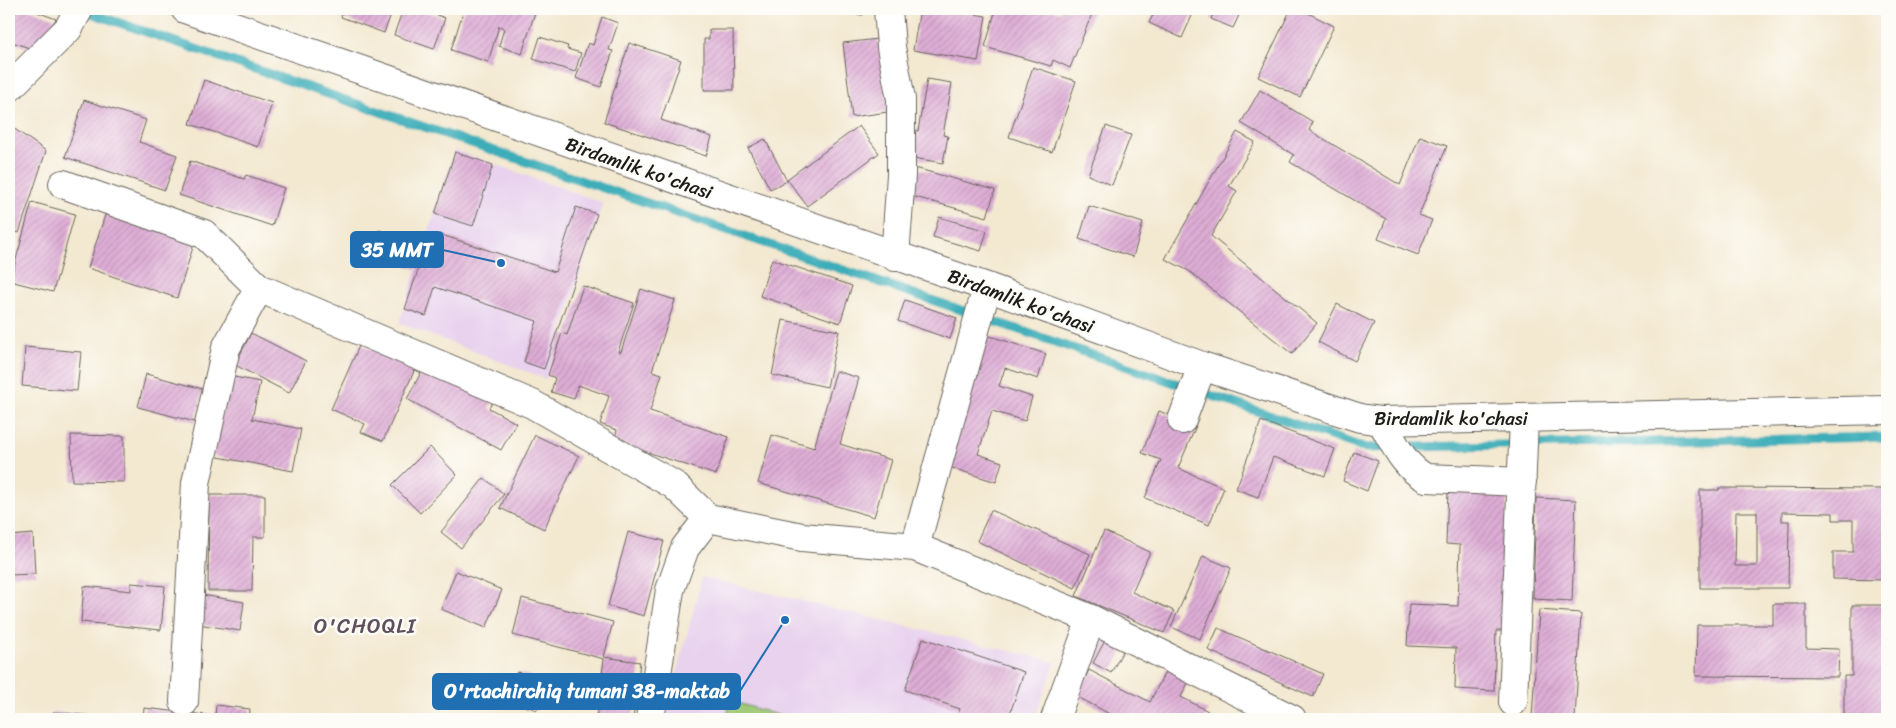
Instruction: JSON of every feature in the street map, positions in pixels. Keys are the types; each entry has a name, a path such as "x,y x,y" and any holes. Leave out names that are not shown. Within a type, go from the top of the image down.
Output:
{"street":[{"path":"9,88 68,29 79,9"},
{"name":"Birdamlik ko'chasi","path":"185,9 1340,413 1381,421 1887,410"},
{"path":"888,9 891,47 901,99 901,175 895,257"},
{"path":"63,184 204,234 259,288 532,404 674,485 708,518 802,538 915,547 1090,619 1292,719"},
{"path":"184,702 196,483 226,348 259,288"},
{"path":"915,547 987,288"},
{"path":"1182,420 1202,366"},
{"path":"1513,702 1524,418"},
{"path":"1381,421 1403,458 1414,472 1426,478 1522,482"},
{"path":"650,719 670,590 685,548 708,518"},
{"path":"1055,719 1090,619"}],"shaded area":[{"path":"455,150 603,203 546,379 399,323"},
{"path":"702,577 1056,662 1034,719 665,719"}],"green space":[{"path":"731,701 791,719 726,719"}],"building":[{"path":"9,9 29,9 56,19 35,50 9,41"},
{"path":"344,9 393,9 384,33 341,17"},
{"path":"403,9 421,9 445,18 434,49 394,35"},
{"path":"464,9 536,9 522,54 499,46 504,28 499,26 488,62 451,50"},
{"path":"810,9 863,9 863,15"},
{"path":"920,9 944,9 986,16 978,61 913,50"},
{"path":"996,9 1048,9 1061,12 1062,9 1094,9 1070,68 1053,60 1051,66 985,47"},
{"path":"1156,9 1195,9 1182,38 1149,23"},
{"path":"1215,9 1242,9 1233,28 1211,19"},
{"path":"1291,9 1300,9 1334,26 1300,97 1258,77"},
{"path":"602,17 618,23 609,50 613,51 601,87 576,78 588,43 593,45"},
{"path":"709,30 733,30 734,90 704,90 704,39 709,39"},
{"path":"540,37 568,46 567,49 581,53 575,72 533,59"},
{"path":"878,39 888,112 852,117 843,43"},
{"path":"629,43 681,60 661,120 712,137 706,156 604,122"},
{"path":"1033,67 1076,81 1052,152 1009,137"},
{"path":"927,79 952,83 943,135 948,136 943,163 908,157 913,130 918,131"},
{"path":"204,80 272,103 258,147 190,124"},
{"path":"1260,90 1313,122 1309,130 1400,185 1420,136 1447,146 1419,215 1432,220 1418,255 1378,239 1386,219 1290,162 1294,155 1241,123"},
{"path":"84,100 146,120 139,142 177,155 165,190 65,157"},
{"path":"9,125 46,151 19,233 9,230 9,175 14,159 9,156"},
{"path":"859,126 879,153 807,206 787,179"},
{"path":"1106,126 1131,135 1112,185 1088,175"},
{"path":"1237,132 1255,142 1229,186 1237,191 1211,236 1317,323 1292,354 1189,271 1165,259"},
{"path":"765,139 787,181 770,189 748,148"},
{"path":"455,152 493,165 473,226 435,214"},
{"path":"190,161 244,179 246,175 284,188 272,226 179,195"},
{"path":"915,168 995,190 987,217 908,195"},
{"path":"32,202 75,214 53,292 10,281"},
{"path":"1089,206 1143,223 1133,257 1079,239"},
{"path":"576,207 597,214 544,369 524,362 537,321 435,287 426,316 405,309 420,264 428,267 439,234 555,272"},
{"path":"106,212 195,241 177,298 88,268"},
{"path":"939,217 987,231 981,251 933,237"},
{"path":"379,230 424,245 416,269 371,254"},
{"path":"772,259 852,286 840,323 760,296"},
{"path":"583,286 634,303 618,352 621,352 641,289 675,300 652,371 662,374 650,411 729,437 716,475 614,441 617,430 600,424 609,396 578,385 574,399 551,392 555,378 548,375 562,333 567,335"},
{"path":"905,300 957,318 950,339 898,321"},
{"path":"1337,304 1374,323 1355,361 1318,342"},
{"path":"783,320 839,331 827,387 772,375"},
{"path":"251,333 306,361 289,393 235,365"},
{"path":"987,335 1046,354 1038,379 1005,368 999,386 1032,397 1025,421 992,411 978,454 1002,462 996,482 946,466"},
{"path":"360,344 415,369 383,441 361,432 365,424 331,409"},
{"path":"25,347 81,352 77,391 22,386"},
{"path":"426,363 494,400 489,408 516,423 501,450 407,399"},
{"path":"836,371 859,378 840,444 891,460 874,517 758,483 772,435 814,448"},
{"path":"146,374 203,389 195,422 138,407"},
{"path":"229,376 260,382 252,419 301,429 293,471 213,456"},
{"path":"1159,411 1196,426 1178,468 1224,488 1209,525 1145,498 1161,460 1142,453"},
{"path":"1261,421 1335,449 1325,476 1273,457 1258,497 1236,489"},
{"path":"71,435 124,436 124,482 72,481"},
{"path":"535,435 579,456 544,529 500,508"},
{"path":"430,447 457,475 420,513 392,485"},
{"path":"1354,452 1378,461 1367,491 1343,481"},
{"path":"484,478 504,494 461,548 441,532"},
{"path":"1719,488 1887,489 1887,580 1833,579 1833,552 1853,552 1853,520 1833,520 1833,513 1782,512 1782,521 1789,521 1788,588 1700,588 1700,490 1719,490","holes":["1736,512 1757,512 1757,566 1735,566"]},
{"path":"1448,492 1507,494 1502,631 1496,631 1494,691 1455,689 1456,648 1407,646 1409,604 1458,606 1460,545 1446,544"},
{"path":"209,495 265,495 265,537 253,537 252,591 208,591"},
{"path":"1536,498 1576,500 1572,601 1533,599"},
{"path":"991,510 1090,554 1075,588 977,541"},
{"path":"1104,531 1150,552 1132,592 1174,611 1164,633 1076,596"},
{"path":"628,532 664,541 644,616 608,606"},
{"path":"33,534 35,574 9,575 9,536"},
{"path":"1203,556 1231,568 1200,639 1171,627"},
{"path":"456,571 502,590 486,628 441,609"},
{"path":"131,583 165,586 161,630 81,622 84,586 131,591"},
{"path":"202,595 244,602 240,631 198,624"},
{"path":"522,598 613,622 604,657 640,662 633,719 596,719 604,659 513,635"},
{"path":"1773,604 1806,604 1806,648 1839,649 1838,677 1696,676 1697,625 1773,625"},
{"path":"1852,605 1887,605 1885,719 1844,719 1844,676 1852,676"},
{"path":"1539,610 1581,613 1575,719 1532,717"},
{"path":"1218,628 1323,674 1313,697 1208,650"},
{"path":"1107,637 1125,647 1111,673 1093,663"},
{"path":"923,638 1024,672 1008,719 956,719 960,709 905,690"},
{"path":"1167,668 1190,679 1181,697 1208,711 1204,719 1119,719 1076,696 1089,670 1150,702"},
{"path":"517,672 546,681 537,710 508,700"},
{"path":"216,705 250,709 249,719 143,719 144,708 215,716"},
{"path":"53,712 95,716 94,719 53,719"}],"waterway":[{"path":"82,10 1365,448 1887,437"}],"place":[{"name":"35 MMT","path":"501,263"},
{"name":"O'rtachirchiq tumani 38-maktab","path":"785,620"}],"district":[{"name":"O'CHOQLI","path":"365,626"}]}
